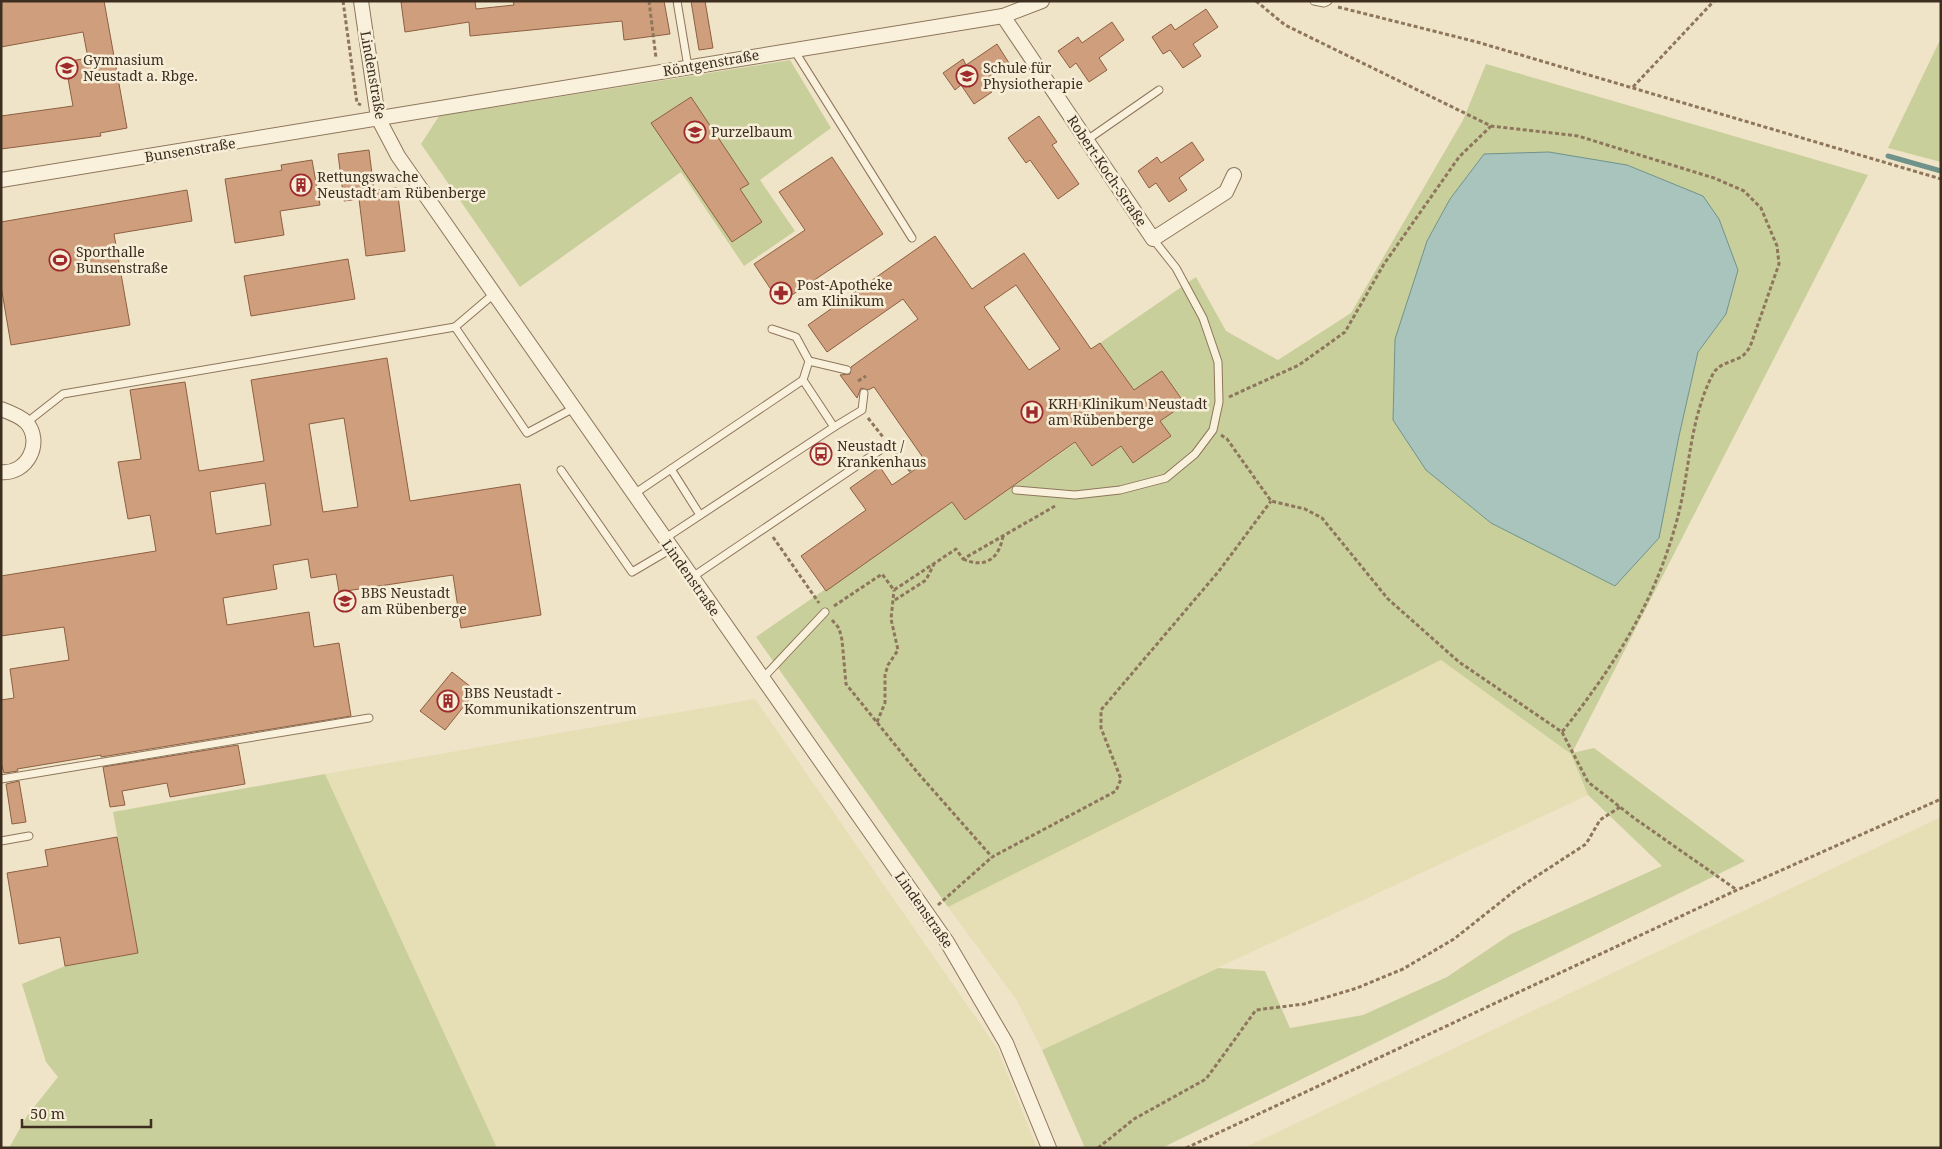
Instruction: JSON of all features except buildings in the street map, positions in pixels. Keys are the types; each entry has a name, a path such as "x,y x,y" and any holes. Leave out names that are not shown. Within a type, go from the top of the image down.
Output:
{"street":[{"name":"Lindenstraße","path":"361,1 378,118 398,156 495,293 667,544 947,942 1006,1042 1049,1148"},
{"name":"Röntgenstraße","path":"378,118 1003,16 1042,1"},
{"name":"Robert-Koch-Straße","path":"1003,16 1153,239 1226,192 1234,175"},
{"name":"Bunsenstraße","path":"1,180 378,118"},
{"path":"1,409 26,423 33,436 32,453 26,463 14,472 1,472"}],"lane":[{"path":"677,1 688,67"},
{"path":"1314,1 1326,2"},
{"path":"794,49 912,238"},
{"path":"1087,140 1159,90"},
{"path":"1016,490 1075,495 1120,490 1166,478 1195,454 1213,430 1219,402 1218,362 1203,318 1176,268 1153,239"},
{"path":"26,423 63,394 455,327 495,293"},
{"path":"455,327 527,433 574,408"},
{"path":"634,494 803,380 809,361 796,338 772,329"},
{"path":"809,361 847,370"},
{"path":"803,380 834,427"},
{"path":"562,470 632,572 700,515 862,410 864,393"},
{"path":"691,578 889,444"},
{"path":"671,469 700,515"},
{"path":"762,679 825,612"},
{"path":"1,779 369,718"},
{"path":"1,841 28,836"}],"path":[{"path":"649,1 657,72"},
{"path":"1256,1 1285,25 1491,126 1578,136 1714,178 1744,191 1760,208 1777,246 1780,264 1750,347 1741,357 1720,365 1712,374 1695,421 1676,526 1661,571 1622,650 1595,691 1562,732"},
{"path":"1633,87 1714,1"},
{"path":"1326,2 1477,42 1941,179"},
{"path":"1219,402 1299,365 1344,332 1384,264 1459,157 1491,126"},
{"path":"856,382 866,376"},
{"path":"1213,430 1226,439 1271,501 1305,509 1322,518 1388,599 1459,662 1562,732 1588,782 1737,890"},
{"path":"963,559 1075,495"},
{"path":"928,914 992,857 1116,791 1121,779 1101,728 1102,710 1219,571 1271,501"},
{"path":"765,527 825,612 839,628 846,684 992,857"},
{"path":"894,590 956,549 963,559 975,564 990,559 996,556 1001,547 1003,536"},
{"path":"894,600 926,580 934,563"},
{"path":"825,612 882,574 894,590 892,629 898,650 886,670 885,703 877,722"},
{"path":"1186,1148 1737,890 1941,799"},
{"path":"1098,1148 1134,1118 1206,1079 1256,1010 1304,1004 1357,988 1403,969 1454,939 1510,894 1586,844 1600,820 1620,807"}],"shaded area":[{"path":"1442,660 1571,754 1588,795 1042,1050 1016,999 948,907"},
{"path":"755,699 997,1048 1037,1148 497,1148 325,774"},
{"path":"1941,817 1941,1148 1244,1148"}],"green space":[{"path":"1941,38 1941,162 1888,148"},
{"path":"790,60 831,128 760,180 795,231 744,266 681,172 520,287 421,144 439,116"},
{"path":"1486,64 1868,175 1572,753 1594,748 1745,861 1162,1148 1085,1148 1042,1050 1218,968 1265,971 1290,1028 1363,1015 1447,977 1511,934 1662,866 1588,795 1571,754 1441,660 948,907 756,637 952,502 965,520 1075,443 1092,466 1121,446 1133,462 1171,436 1160,421 1185,404 1162,371 1134,390 1100,343 1196,277 1226,331 1278,360 1351,313 1463,120","holes":["1484,154 1726,314 1698,352 1679,436 1615,586 1491,523 1426,470 1427,241 1450,199"]},
{"path":"325,774 497,1148 9,1148 27,1116 58,1077 46,1062 22,984 65,966 138,953 113,812"}],"water":[{"path":"1549,152 1627,165 1703,196 1719,219 1738,270 1726,314 1698,352 1659,538 1615,586 1491,523 1426,470 1393,420 1395,339 1427,241 1450,199 1484,154"}],"waterway":[{"path":"1888,156 1941,171"}],"place":[{"name":"Gymnasium Neustadt a. Rbge.","path":"67,68"},
{"name":"Schule für Physiotherapie","path":"967,76"},
{"name":"Purzelbaum","path":"695,132"},
{"name":"Rettungswache Neustadt am Rübenberge","path":"301,185"},
{"name":"Sporthalle Bunsenstraße","path":"60,260"},
{"name":"Post-Apotheke am Klinikum","path":"781,293"},
{"name":"KRH Klinikum Neustadt am Rübenberge","path":"1032,412"},
{"name":"Neustadt / Krankenhaus","path":"821,454"},
{"name":"BBS Neustadt am Rübenberge","path":"345,601"},
{"name":"BBS Neustadt - Kommunikationszentrum","path":"448,701"}]}
